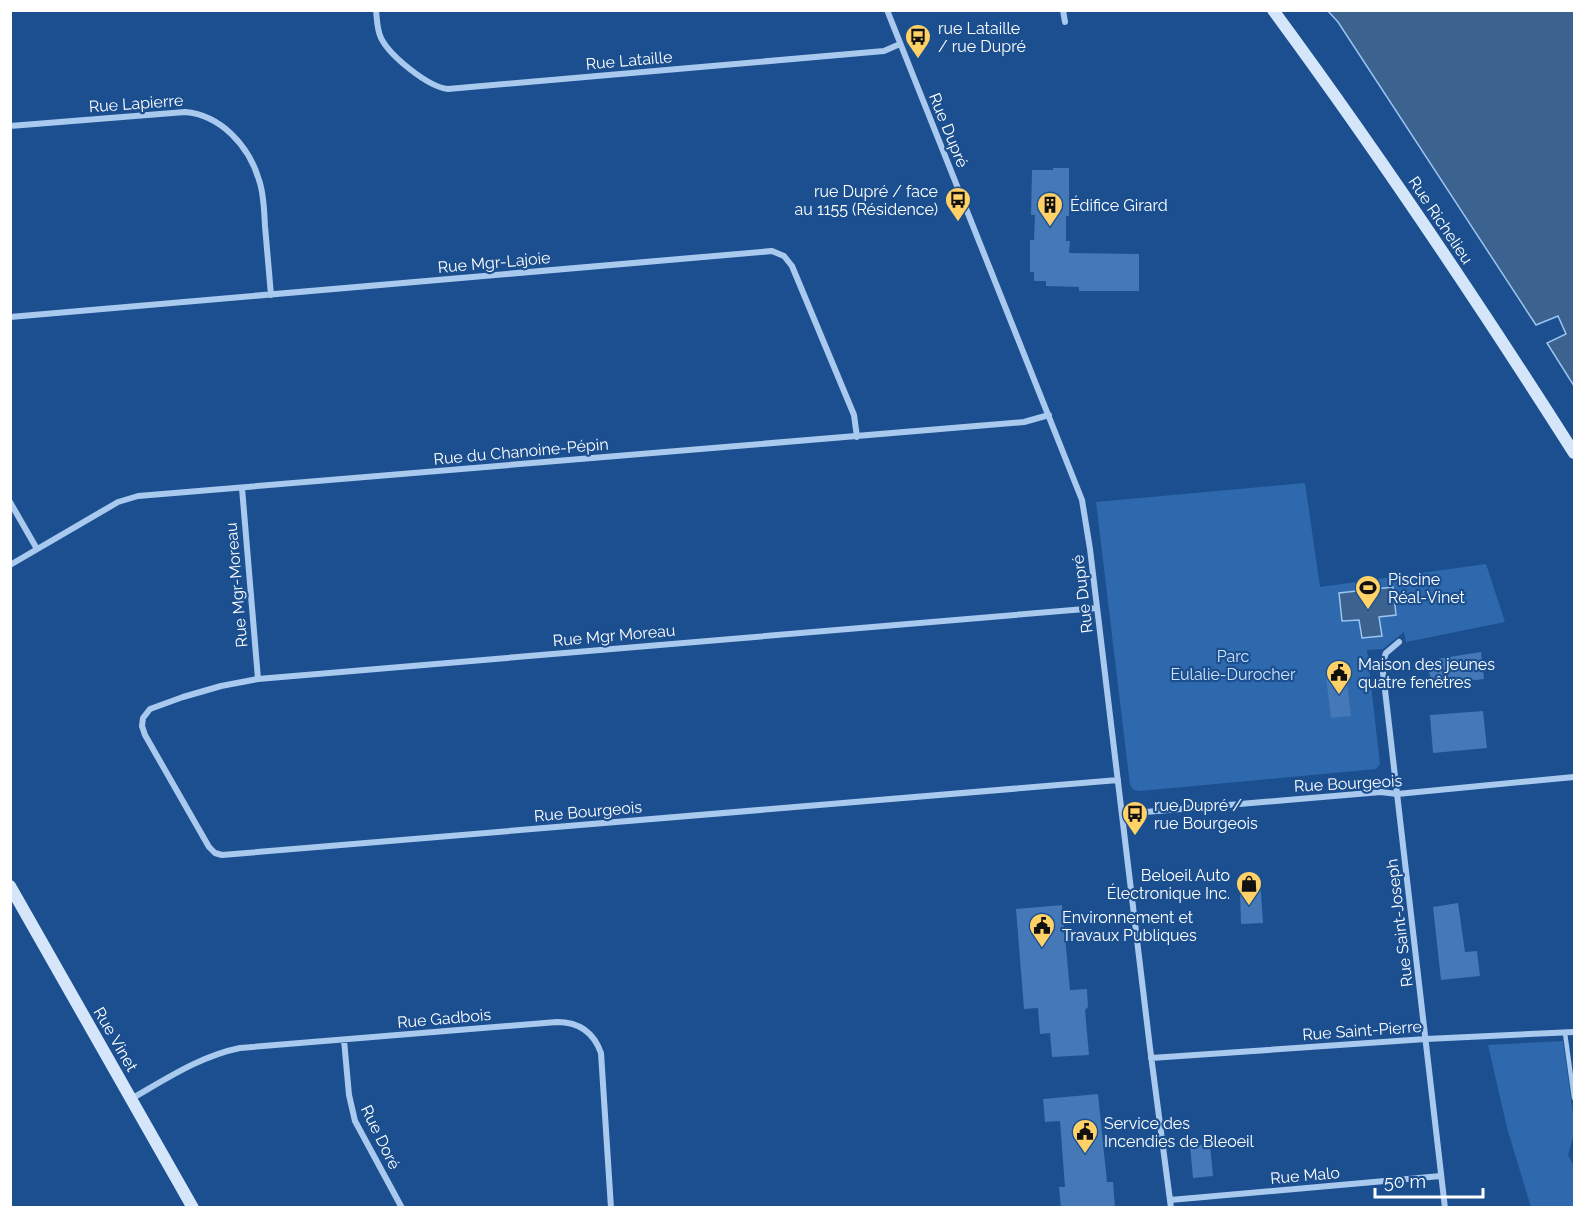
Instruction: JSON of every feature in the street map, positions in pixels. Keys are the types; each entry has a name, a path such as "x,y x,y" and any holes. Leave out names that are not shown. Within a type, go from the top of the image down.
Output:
{"main road":[{"name":"Rue Richelieu","path":"1273,10 1408,199 1575,453"},
{"name":"Rue Vinet","path":"10,886 193,1208"}],"street":[{"name":"Rue Lataille","path":"376,10 380,36 389,50 434,86 448,89 884,51 900,44"},
{"name":"Rue Dupré","path":"887,10 1082,500 1171,1204"},
{"path":"1063,10 1065,22"},
{"name":"Rue Lapierre","path":"10,126 185,112 205,116 218,122 244,149 260,180 271,295"},
{"name":"Rue Mgr-Lajoie","path":"10,317 776,252 787,258 792,266 854,415 857,437"},
{"name":"Rue du Chanoine-Pépin","path":"10,565 124,500 145,495 857,437 1024,422 1049,415"},
{"name":"Rue Mgr-Moreau","path":"242,488 258,679"},
{"path":"10,502 37,549"},
{"name":"Rue Mgr Moreau","path":"143,718 150,710 183,697 221,686 258,679 1097,608"},
{"name":"Rue Saint-Joseph","path":"1398,642 1386,653 1382,664 1445,1208"},
{"name":"Rue Bourgeois","path":"143,718 144,733 175,789 209,847 215,853 222,855 1118,780"},
{"name":"Rue Bourgeois","path":"1122,814 1381,792 1397,794 1575,777"},
{"name":"Rue Gadbois","path":"131,1099 192,1064 219,1053 240,1048 557,1022 570,1023 581,1027 594,1038 601,1053 611,1208"},
{"name":"Rue Saint-Pierre","path":"1151,1058 1426,1039 1575,1032"},
{"name":"Rue Doré","path":"344,1040 349,1095 355,1121 402,1208"},
{"name":"Rue Malo","path":"1171,1204 1441,1176"}],"lane":[{"path":"1565,1033 1575,1098"}],"green space":[{"name":"Parc Eulalie-Durocher","path":"1305,483 1320,587 1486,564 1505,622 1406,642 1404,632 1383,649 1367,650 1380,764 1376,769 1134,790 1130,785 1096,502"},
{"path":"1563,1041 1574,1120 1574,1134 1568,1155 1574,1166 1574,1207 1531,1207 1507,1128 1488,1045"}],"shaded area":[{"path":"1328,11 1574,11 1574,386 1547,343 1566,334 1558,316 1536,325 1338,22"},
{"name":"Piscine Réal-Vinet","path":"1393,587 1396,615 1379,617 1382,636 1362,638 1359,620 1342,621 1339,593"}],"building":[{"name":"Édifice Girard","path":"1053,168 1069,168 1069,216 1066,216 1066,241 1070,241 1069,253 1139,254 1139,291 1079,291 1079,287 1046,286 1046,281 1034,281 1034,272 1030,272 1030,240 1034,240 1035,215 1031,215 1032,170 1053,170"},
{"path":"1481,652 1484,679 1431,685 1428,663 1437,661 1437,659"},
{"path":"1346,674 1351,716 1331,718 1326,677"},
{"path":"1483,711 1487,748 1433,753 1430,715"},
{"path":"1260,878 1263,923 1241,924 1240,891 1244,890 1243,879"},
{"path":"1458,903 1465,952 1477,951 1480,976 1441,980 1433,907"},
{"name":"Environnement et Travaux Publiques","path":"1062,905 1070,990 1087,989 1088,1007 1085,1010 1089,1055 1052,1057 1050,1033 1040,1034 1038,1008 1024,1009 1016,909"},
{"path":"1098,1094 1107,1182 1113,1182 1115,1208 1061,1208 1059,1187 1065,1187 1060,1121 1045,1122 1043,1099"},
{"path":"1210,1144 1213,1176 1193,1178 1190,1146"}],"place":[{"name":"rue Lataille / rue Dupré","path":"918,60"},
{"name":"rue Dupré / face au 1155 (Résidence)","path":"958,223"},
{"name":"Édifice Girard","path":"1050,228"},
{"name":"Piscine Réal-Vinet","path":"1368,611"},
{"name":"Maison des jeunes quatre fenêtres","path":"1339,696"},
{"name":"rue Dupré / rue Bourgeois","path":"1135,837"},
{"name":"Beloeil Auto Électronique Inc.","path":"1249,907"},
{"name":"Environnement et Travaux Publiques","path":"1042,949"},
{"name":"Service des Incendies de Bleoeil","path":"1085,1155"}]}
